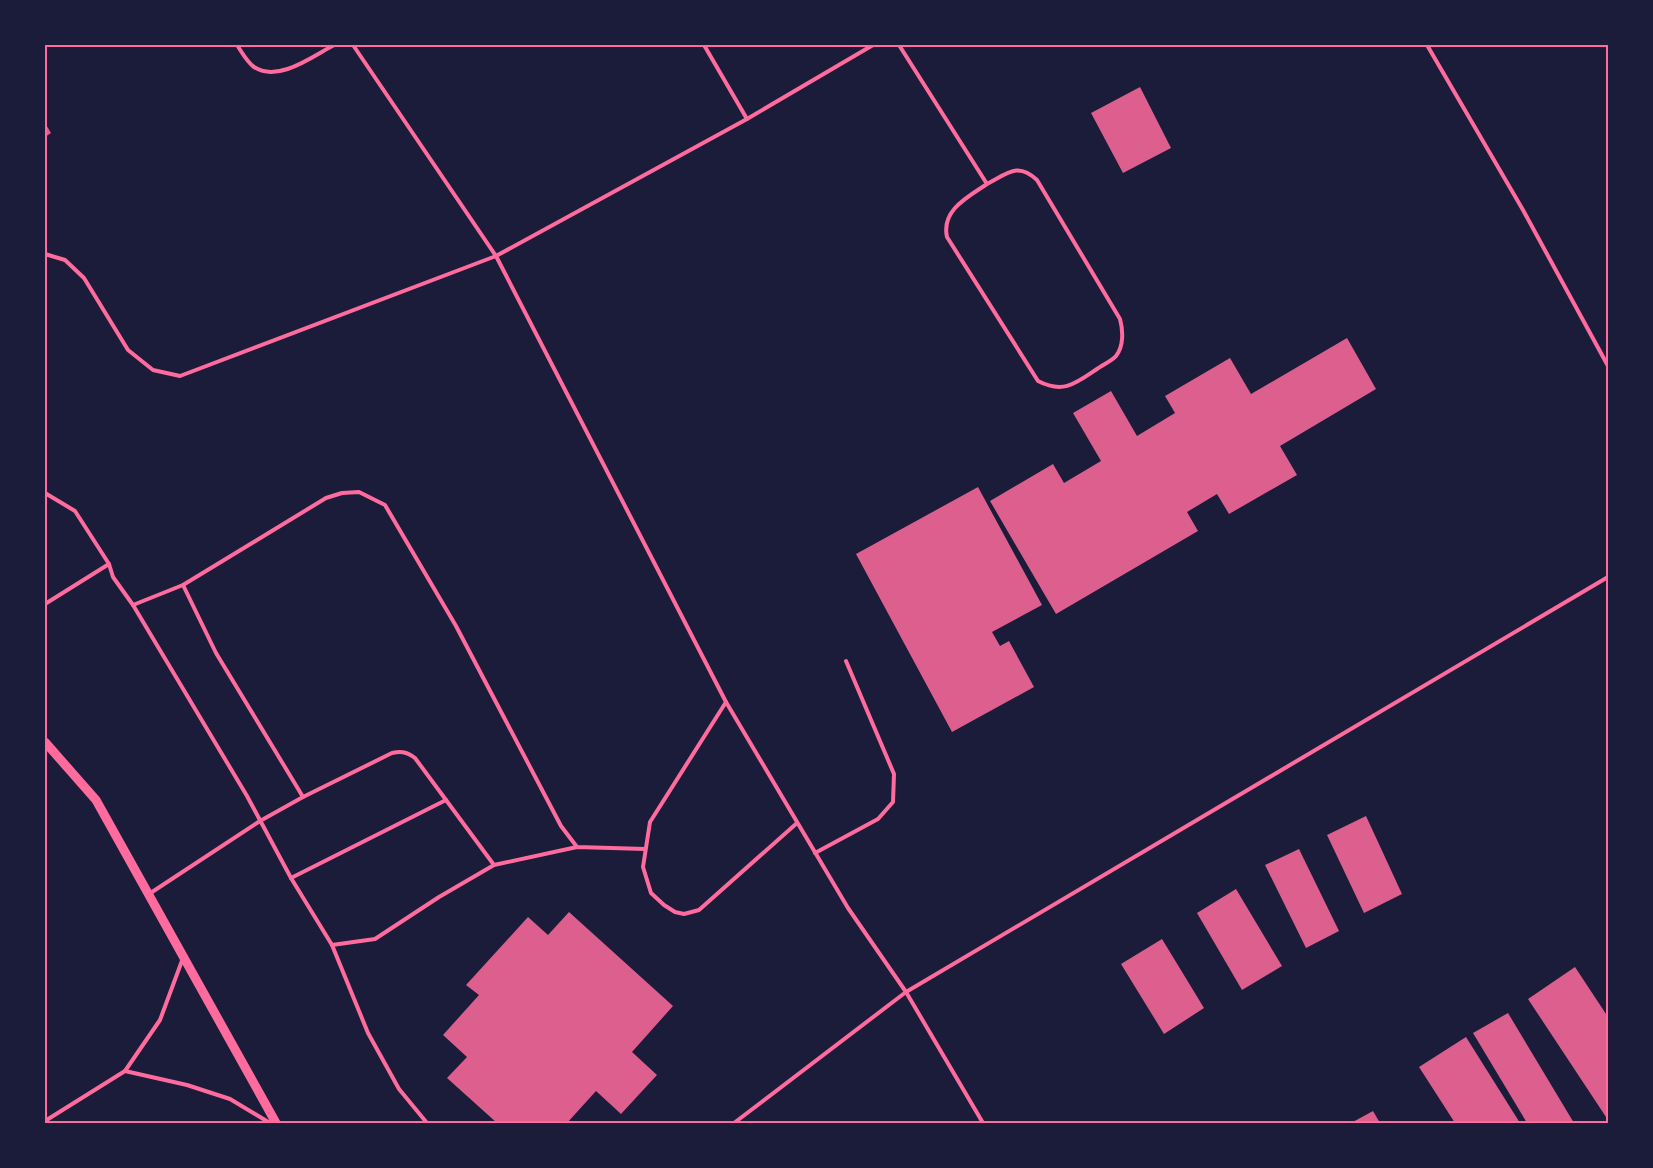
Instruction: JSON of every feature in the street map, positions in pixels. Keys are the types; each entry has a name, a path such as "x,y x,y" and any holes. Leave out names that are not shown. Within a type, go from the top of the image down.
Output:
{"street":[{"path":"45,742 96,800 276,1123"}],"lane":[{"path":"237,45 254,67 268,71 282,71 334,45"},
{"path":"353,45 496,256 726,702 815,854 848,908 906,992 983,1123"},
{"path":"704,45 747,118"},
{"path":"45,254 65,260 84,278 128,350 153,370 180,376 496,256 747,118 872,45"},
{"path":"900,45 987,184"},
{"path":"1427,45 1522,210 1608,366"},
{"path":"1014,170 1028,172 1037,180 1120,319 1123,331 1116,356 1076,383 1064,388 1050,387 1038,381 947,237 946,219 952,210 987,184 1014,170"},
{"path":"133,605 183,585 326,498 342,493 359,492 385,505 456,626 562,826 577,847"},
{"path":"45,493 75,511 109,564 113,577 133,605 247,796 291,878 332,945 372,1041 399,1089 427,1123"},
{"path":"45,604 109,564"},
{"path":"734,1123 906,992 1608,577"},
{"path":"183,585 216,653 303,796"},
{"path":"815,854 878,819 893,802 894,774 846,662"},
{"path":"726,702 650,822 643,867 650,893 674,912 684,914 699,910 797,823"},
{"path":"149,894 260,821 303,796 392,753 400,752 407,753 415,758 494,865"},
{"path":"291,878 446,800"},
{"path":"332,945 375,938 494,865 577,847 645,849"},
{"path":"45,1121 125,1071 160,1020 183,957"},
{"path":"125,1071 187,1085 230,1099 270,1123"}],"building":[{"path":"1140,87 1171,148 1123,173 1091,113"},
{"path":"45,123 51,133 45,137"},
{"path":"1347,338 1376,389 1280,446 1297,475 1229,514 1217,494 1187,512 1198,531 1056,614 990,501 1053,464 1064,483 1101,461 1073,413 1111,391 1137,436 1175,413 1165,396 1230,358 1251,394"},
{"path":"978,487 1042,605 992,632 1000,646 1009,641 1034,687 952,732 856,554"},
{"path":"1366,816 1402,894 1364,913 1327,835"},
{"path":"1299,849 1339,931 1306,948 1265,865"},
{"path":"1236,889 1282,966 1242,990 1197,913"},
{"path":"569,912 673,1006 632,1052 657,1075 621,1114 596,1091 567,1123 497,1123 447,1078 467,1057 443,1035 479,995 466,985 528,917 548,935"},
{"path":"1162,939 1204,1008 1164,1034 1121,964"},
{"path":"1575,967 1608,1017 1608,1120 1528,999"},
{"path":"1508,1013 1574,1123 1527,1123 1473,1033"},
{"path":"1466,1037 1520,1123 1455,1123 1419,1067"},
{"path":"1373,1111 1380,1123 1351,1123"}]}
